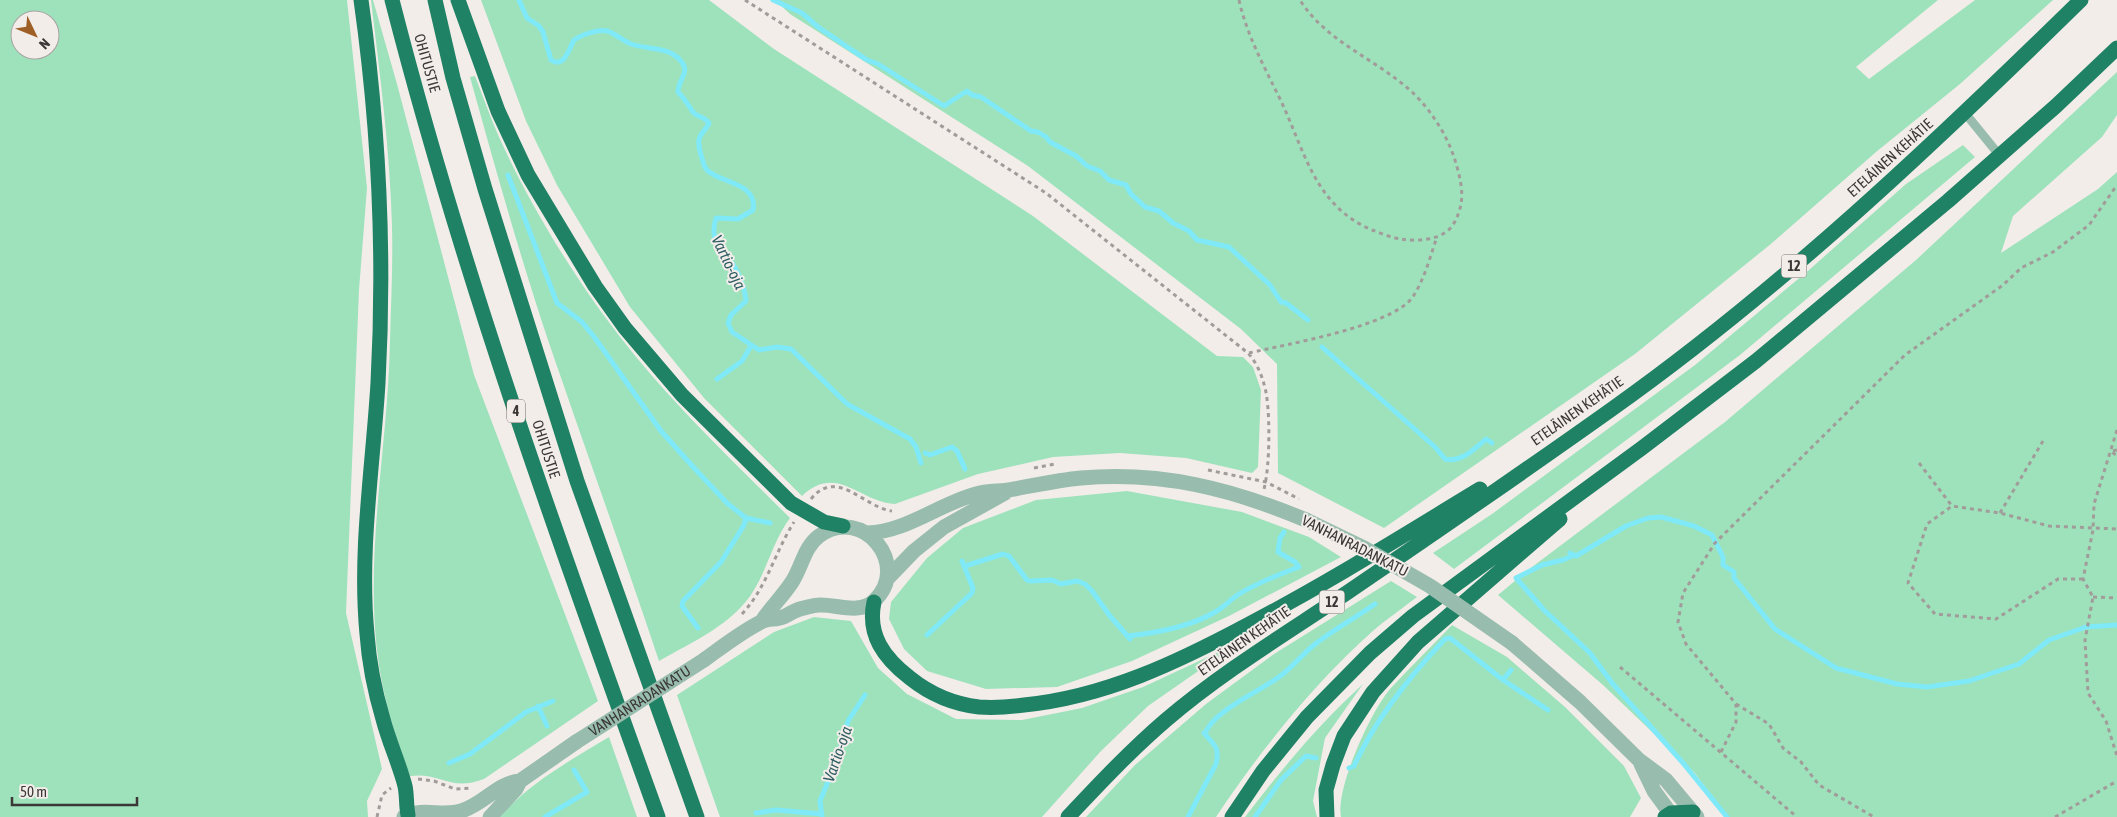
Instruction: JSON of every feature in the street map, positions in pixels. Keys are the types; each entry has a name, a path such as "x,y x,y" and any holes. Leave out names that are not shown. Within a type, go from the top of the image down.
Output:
{"highway":[{"path":"361,0 374,98 382,218 378,382 366,535 365,599 367,635 373,678 383,720 404,783 407,816"},
{"name":"OHITUSTIE","path":"392,0 448,202 537,479 658,817"},
{"name":"OHITUSTIE","path":"435,0 453,78 484,189 577,481 697,817"},
{"path":"458,0 498,111 528,175 596,286 625,328 682,395 791,503 824,522 843,526"},
{"name":"ETELÄINEN KEHÄTIE","path":"1068,817 1112,770 1167,719 1244,661 1614,408 1774,283 1861,208 1965,113 2081,0"},
{"path":"1232,817 1263,771 1307,717 1370,653 1413,616 1642,448 1779,342 2000,156 2117,48"},
{"path":"874,602 871,616 872,627 887,655 917,684 943,698 979,707 1004,707 1062,700 1087,694 1121,683 1180,659 1290,603 1614,408"},
{"path":"1327,817 1326,790 1333,765 1344,736 1373,692 1418,642 1642,448"},
{"path":"1670,816 1694,815"}],"street":[{"name":"VANHANRADANKATU","path":"407,816 416,812 448,814 462,811 478,803 506,784 520,781 576,742 762,621 793,580 814,541 820,535 843,526 867,533 884,532 977,493 1011,490 1081,478 1148,477 1208,486 1261,501 1364,548 1430,586 1512,644 1580,702 1639,760 1666,780 1694,815"},
{"name":"VANHANRADANKATU","path":"762,621 782,617 801,608 819,605 851,608 863,607 874,602 887,579 914,551 944,527 1011,490"},
{"path":"867,533 881,549 887,564 887,579"},
{"name":"VANHANRADANKATU","path":"1639,760 1654,791 1670,816"},
{"name":"VANHANRADANKATU","path":"490,817 516,789 520,781"}],"lane":[{"path":"1965,113 2000,156"}],"path":[{"path":"745,0 1046,193 1248,353 1254,360 1265,386 1268,415 1266,482 1261,501"},
{"path":"1240,0 1248,32 1285,110 1308,167 1329,199 1342,213 1365,227 1400,240 1437,237 1450,229 1457,217 1463,190 1456,160 1434,118 1412,92 1346,47 1321,26 1300,0"},
{"path":"1874,817 1819,785 1801,762 1783,748 1768,724 1736,704 1686,644 1678,622 1683,593 1715,543 1906,354 2003,285 2021,268 2054,252 2088,225 2117,185"},
{"path":"1248,353 1368,324 1396,310 1412,298 1428,265 1437,237"},
{"path":"2117,430 2094,504 2093,530 2083,579 2093,597 2086,640 2088,693 2106,722 2117,756"},
{"path":"2000,513 2044,441"},
{"path":"2112,451 2117,450"},
{"path":"2112,451 2117,456"},
{"path":"1919,462 1952,506"},
{"path":"2083,579 2058,579 1996,619 1935,614 1908,583 1927,524 1952,506 2000,513 2049,526 2093,530 2117,529"},
{"path":"2093,597 2117,598"},
{"path":"1620,667 1797,817"},
{"path":"1721,752 1736,722 1736,704"},
{"path":"377,817 382,795 391,788 404,783 419,779 434,781 455,789 476,788"},
{"path":"2055,817 2117,781"}],"green space":[{"path":"0,0 347,0 367,188 359,290 346,613 382,769 367,801 368,817 0,817"},
{"path":"371,0 373,0 397,84 474,375 598,701 484,779 472,782 454,783 430,777 410,776 384,694 379,666 375,625 375,544 388,382 392,241 387,142"},
{"path":"481,0 709,0 774,49 1033,216 1217,356 1243,357 1253,367 1261,390 1258,467 1252,473 1186,458 1120,453 1053,457 978,474 895,504 882,502 848,487 826,483 815,487 802,496 704,398 630,307 557,185 526,121"},
{"path":"775,0 1938,0 1856,67 1869,79 1975,0 2053,0 1960,84 1876,152 1772,243 1635,354 1384,528 1278,473 1277,364 1241,329 1028,166 790,14"},
{"path":"2117,72 2117,115 2102,137 2013,216 2001,253 2098,189 2117,172 2117,817 1728,817 1694,772 1603,685 1498,595 1528,570 1725,422 1916,260"},
{"path":"475,76 499,137 527,194 561,252 598,307 637,358 673,400 790,518 784,526 759,581 746,602 711,631 659,661 528,279 470,77"},
{"path":"1963,145 1975,157 1740,355 1454,569 1433,553 1492,514 1695,365 1809,270 1906,184"},
{"path":"1127,491 1242,512 1309,537 1341,557 1229,616 1132,661 1057,687 986,689 927,671 904,649 889,619 891,602 927,558 963,528 1036,500"},
{"path":"1391,581 1417,597 1374,630 1331,672 1289,718 1251,767 1216,817 1086,817 1135,765 1206,704 1274,654"},
{"path":"814,617 851,621 878,668 907,694 956,719 1022,720 1082,708 1143,687 1240,642 1148,706 1101,751 1042,817 720,817 677,695 774,632"},
{"path":"1452,625 1507,657 1565,707 1624,766 1641,798 1630,817 1341,817 1343,788 1356,751 1373,714 1390,689"},
{"path":"1363,684 1325,738 1313,801 1317,817 1245,817 1301,748"},
{"path":"609,737 637,817 500,817 537,783 565,763"}],"waterway":[{"name":"Vartio-oja","path":"519,0 527,18 539,26 543,32 551,60 556,62 566,57 574,40 599,31 613,33 631,44 666,51 678,58 685,67 678,92 693,112 709,123 699,142 705,167 713,174 744,188 750,194 753,201 753,210 738,219 716,218 714,225 714,235 737,272 746,301 731,315 728,323 732,332 759,350 777,347 791,349 847,404 910,439 916,447 921,463"},
{"path":"773,0 802,13 818,27 867,60 878,64 944,106 967,91 972,95 981,97 1031,131 1038,132 1050,142 1076,156 1087,166 1100,171 1109,180 1126,185 1131,194 1145,207 1159,211 1173,223 1189,231 1197,240 1229,247 1270,285 1281,302 1286,303 1308,320"},
{"path":"508,175 557,303 582,322 661,431 728,504 746,518 770,523"},
{"path":"717,379 742,361 751,346"},
{"path":"1322,347 1435,447 1445,459 1451,460 1462,457 1486,439 1492,443"},
{"path":"925,453 930,455 952,447 957,451 965,469"},
{"path":"1570,553 1576,556 1626,526 1648,518 1661,517 1694,526 1712,535 1723,557 1723,565 1734,572 1734,578 1775,629 1836,668 1897,684 1927,687 1969,681 2019,664 2049,640 2086,627 2117,625"},
{"path":"698,628 682,606 683,601 721,562 744,525 746,518"},
{"path":"1127,636 1161,631 1195,622 1218,610 1246,590 1299,567 1295,562 1278,552 1280,538 1284,532"},
{"path":"965,566 1003,554 1009,556 1027,580 1052,580 1061,584 1077,581 1085,584 1130,639"},
{"path":"1572,556 1542,565 1516,578 1544,610 1590,653 1612,683 1683,763 1727,817"},
{"name":"Vartio-oja","path":"927,635 972,593 973,588 962,561"},
{"path":"1205,734 1210,725 1228,709 1287,671 1310,648 1375,604"},
{"path":"1349,768 1354,766 1372,731 1394,699 1445,639 1450,638 1503,680 1548,710"},
{"path":"1503,680 1511,670"},
{"name":"Vartio-oja","path":"822,817 820,801 837,760 848,721 865,695"},
{"path":"449,763 470,754 526,712 553,701"},
{"path":"538,706 547,726"},
{"path":"1188,817 1216,764 1217,750 1204,733"},
{"path":"1255,817 1281,780 1306,756 1316,758"},
{"path":"545,817 587,792 574,770"},
{"path":"756,813 776,810 822,814"}]}
